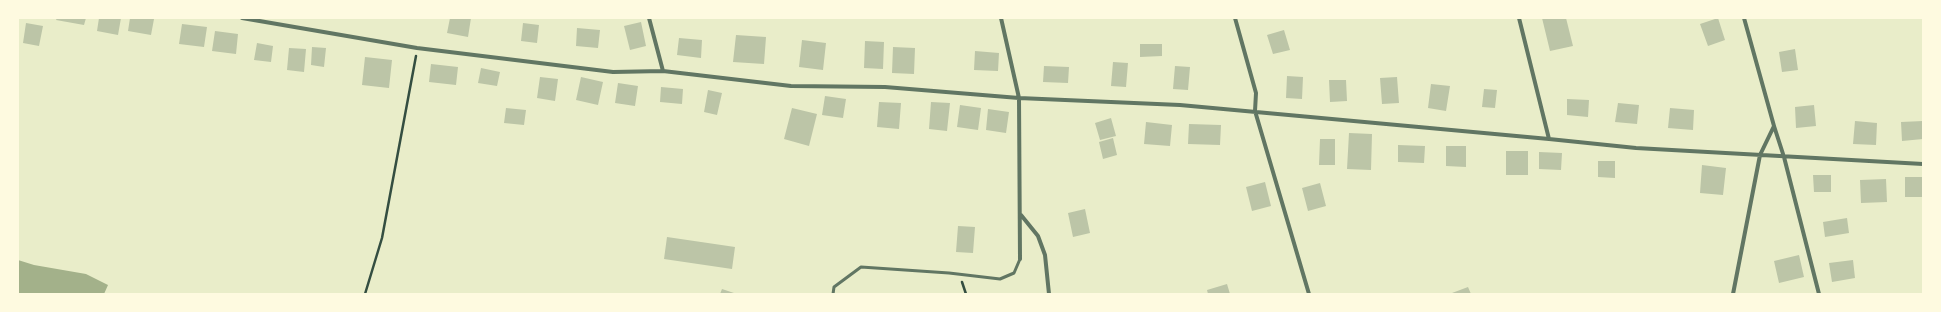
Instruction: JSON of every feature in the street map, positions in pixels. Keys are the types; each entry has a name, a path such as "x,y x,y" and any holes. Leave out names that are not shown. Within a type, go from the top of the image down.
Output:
{"street":[{"path":"242,18 417,48 613,72 663,71 791,86 885,87 1019,98 1255,111 1549,138 1636,148 1923,164"},
{"path":"649,18 663,71"},
{"path":"1001,18 1019,98 1021,215 1020,259"},
{"path":"1235,18 1256,93 1255,111 1309,294"},
{"path":"1519,18 1549,138"},
{"path":"1744,18 1784,157 1819,294"},
{"path":"1733,294 1760,155 1774,126"},
{"path":"1021,215 1038,236 1045,255 1049,294"}],"lane":[{"path":"833,294 834,288 861,267 949,272 1000,279 1014,273 1020,259"}],"path":[{"path":"365,294 382,238 417,48"}],"shaded area":[{"path":"18,260 34,265 86,274 108,285 104,294 18,294"}],"building":[{"path":"57,18 86,18 84,25 56,20"},
{"path":"99,18 121,18 118,35 97,31"},
{"path":"130,18 154,19 151,35 128,31"},
{"path":"450,18 471,18 468,37 447,33"},
{"path":"1542,18 1566,18 1573,46 1550,51"},
{"path":"1718,18 1725,40 1708,46 1700,24"},
{"path":"641,22 646,46 630,50 624,26"},
{"path":"26,23 43,26 39,46 23,43"},
{"path":"523,23 539,25 537,43 521,41"},
{"path":"182,24 207,27 204,47 179,44"},
{"path":"577,28 600,30 598,48 576,46"},
{"path":"1284,30 1290,50 1273,54 1267,35"},
{"path":"215,31 238,34 236,54 212,51"},
{"path":"736,35 766,37 764,64 733,62"},
{"path":"679,38 702,40 701,58 677,55"},
{"path":"802,40 826,43 823,70 799,67"},
{"path":"865,41 884,42 883,69 864,68"},
{"path":"257,43 273,46 271,62 254,60"},
{"path":"1140,44 1162,44 1162,56 1140,57"},
{"path":"312,47 326,48 324,67 311,65"},
{"path":"893,47 915,48 914,74 892,73"},
{"path":"289,48 306,49 304,72 287,70"},
{"path":"1795,49 1798,70 1782,72 1779,52"},
{"path":"975,51 999,53 998,71 974,70"},
{"path":"365,57 392,60 389,88 362,85"},
{"path":"1113,62 1128,63 1126,87 1111,86"},
{"path":"431,64 458,67 456,85 429,82"},
{"path":"1044,66 1069,67 1068,83 1043,82"},
{"path":"1175,66 1190,67 1188,90 1173,89"},
{"path":"481,68 500,72 497,86 478,83"},
{"path":"1287,76 1303,77 1302,99 1286,98"},
{"path":"540,77 558,79 555,101 537,98"},
{"path":"581,77 603,82 598,105 576,100"},
{"path":"1397,77 1399,103 1382,104 1380,78"},
{"path":"1329,80 1346,80 1347,101 1330,102"},
{"path":"618,83 638,86 635,106 615,103"},
{"path":"1431,84 1450,86 1446,111 1428,108"},
{"path":"661,87 683,89 682,104 660,102"},
{"path":"1484,89 1497,90 1495,108 1482,107"},
{"path":"708,90 722,93 717,115 704,112"},
{"path":"825,96 846,99 843,118 822,115"},
{"path":"1567,99 1589,100 1588,117 1567,115"},
{"path":"879,102 901,103 899,129 877,127"},
{"path":"931,102 950,103 947,131 929,129"},
{"path":"1618,103 1639,105 1637,124 1615,122"},
{"path":"960,105 981,108 978,130 957,127"},
{"path":"1814,105 1816,126 1796,128 1795,107"},
{"path":"506,108 526,110 524,125 504,123"},
{"path":"792,108 817,114 809,146 784,139"},
{"path":"1670,108 1694,110 1693,130 1668,128"},
{"path":"988,109 1009,112 1006,133 986,130"},
{"path":"1111,118 1116,136 1100,140 1095,123"},
{"path":"1855,121 1877,123 1876,145 1853,144"},
{"path":"1923,121 1923,139 1902,141 1901,122"},
{"path":"1146,122 1172,125 1170,146 1144,144"},
{"path":"1189,124 1221,125 1220,145 1188,144"},
{"path":"1349,133 1372,134 1371,170 1347,169"},
{"path":"1113,138 1117,155 1103,159 1099,142"},
{"path":"1320,139 1335,139 1335,165 1319,165"},
{"path":"1398,145 1425,146 1424,163 1398,162"},
{"path":"1446,146 1466,146 1466,167 1446,166"},
{"path":"1506,151 1528,151 1528,175 1506,175"},
{"path":"1539,152 1562,153 1561,170 1539,169"},
{"path":"1598,161 1615,161 1615,178 1598,177"},
{"path":"1702,165 1726,168 1723,195 1700,193"},
{"path":"1813,175 1831,175 1831,192 1814,192"},
{"path":"1905,177 1923,177 1923,197 1905,197"},
{"path":"1886,179 1887,202 1861,203 1860,180"},
{"path":"1265,182 1271,206 1252,211 1246,187"},
{"path":"1320,183 1326,206 1308,211 1302,188"},
{"path":"1085,209 1090,233 1073,237 1068,213"},
{"path":"1847,218 1849,233 1825,237 1823,222"},
{"path":"958,226 975,227 973,253 956,252"},
{"path":"667,237 735,247 732,269 664,259"},
{"path":"1799,255 1804,277 1779,283 1774,261"},
{"path":"1853,260 1855,278 1832,282 1829,263"},
{"path":"1227,284 1230,294 1208,294 1207,290"},
{"path":"1468,287 1471,294 1452,294 1452,293"},
{"path":"722,289 737,294 720,294"}]}
